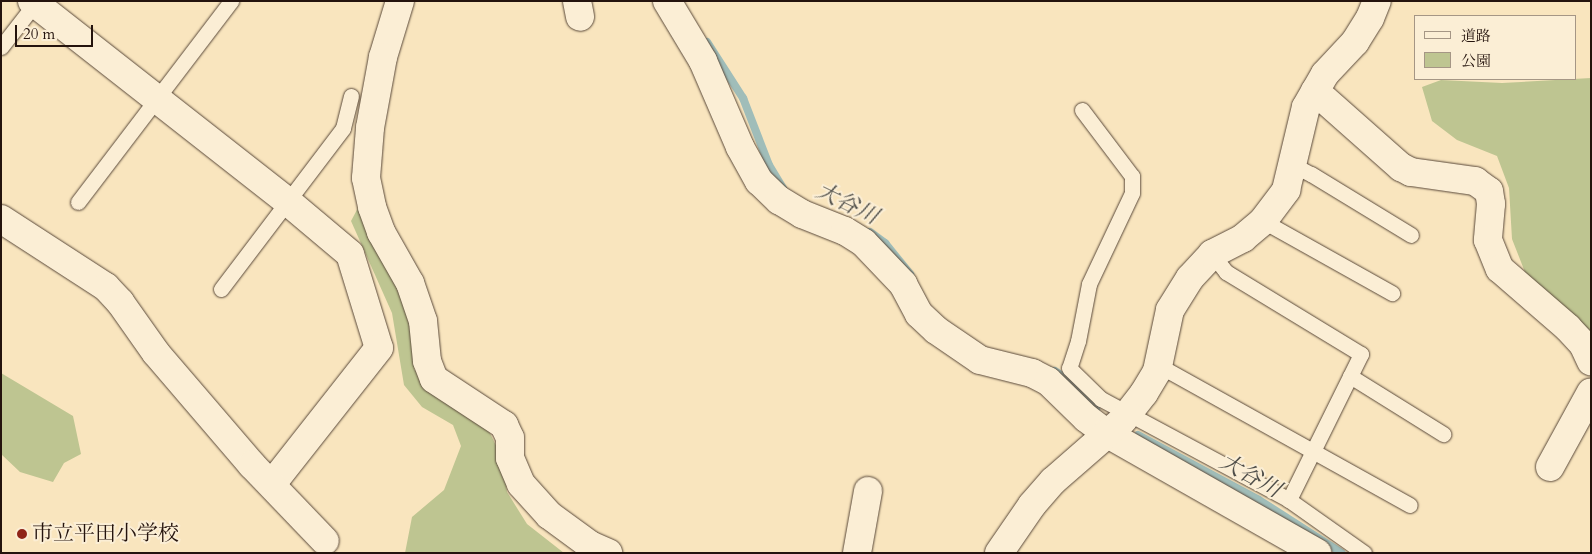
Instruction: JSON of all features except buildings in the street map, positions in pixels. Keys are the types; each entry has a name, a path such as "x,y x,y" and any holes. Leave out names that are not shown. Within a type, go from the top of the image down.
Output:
{"street":[{"path":"400,1 383,57 370,128 366,178 372,207 381,232 410,283 423,321 427,361 434,379 504,424 510,438 510,458 521,484 549,515 590,545 608,553"},
{"path":"668,1 703,61 740,147 759,181 779,200 802,214 845,231 864,243 903,284 919,314 936,330 980,360 1032,373 1048,381 1086,418 1106,433 1317,553"},
{"path":"999,553 1032,506 1053,481 1128,414 1144,394 1158,365 1170,310 1190,278 1212,254 1243,238 1263,221 1286,190 1306,107 1325,74 1355,42 1370,18 1377,1"},
{"path":"34,2 287,201 350,254 379,348 272,484"},
{"path":"1315,91 1401,167 1411,172 1475,181 1489,191 1491,204 1488,240 1500,269 1568,328 1583,344 1591,361"},
{"path":"1,219 106,288 116,297 156,353 252,465 325,541"},
{"path":"1550,467 1591,392"},
{"path":"856,553 868,491"}],"lane":[{"path":"78,202 231,1"},
{"path":"1,47 34,2"},
{"path":"221,289 343,128 351,96"},
{"path":"1082,110 1132,176 1132,193 1089,284 1078,342 1069,368 1101,399 1289,500 1364,553"},
{"path":"1293,165 1411,235"},
{"path":"1263,221 1392,293"},
{"path":"1212,254 1226,272 1360,354 1289,500"},
{"path":"1158,365 1410,505"},
{"path":"1350,376 1443,434"}],"green space":[{"path":"1591,78 1591,345 1534,295 1512,239 1509,188 1497,156 1457,140 1432,121 1422,87 1441,80 1502,83"},
{"path":"359,206 387,254 414,336 414,369 438,396 487,427 503,460 507,492 527,524 564,553 405,553 412,517 444,490 461,446 453,425 422,407 404,385 392,313 351,221"},
{"path":"1,373 73,416 81,454 64,463 53,482 20,472 1,454"}],"waterway":[{"name":"大谷川","path":"707,42 743,98 769,165 783,188"},
{"name":"大谷川","path":"870,232 885,243 910,274"},
{"name":"大谷川","path":"1055,371 1067,379 1096,409"},
{"name":"大谷川","path":"1138,435 1259,500 1342,553"}],"place":[{"name":"市立平田小学校","path":"22,534"}]}
